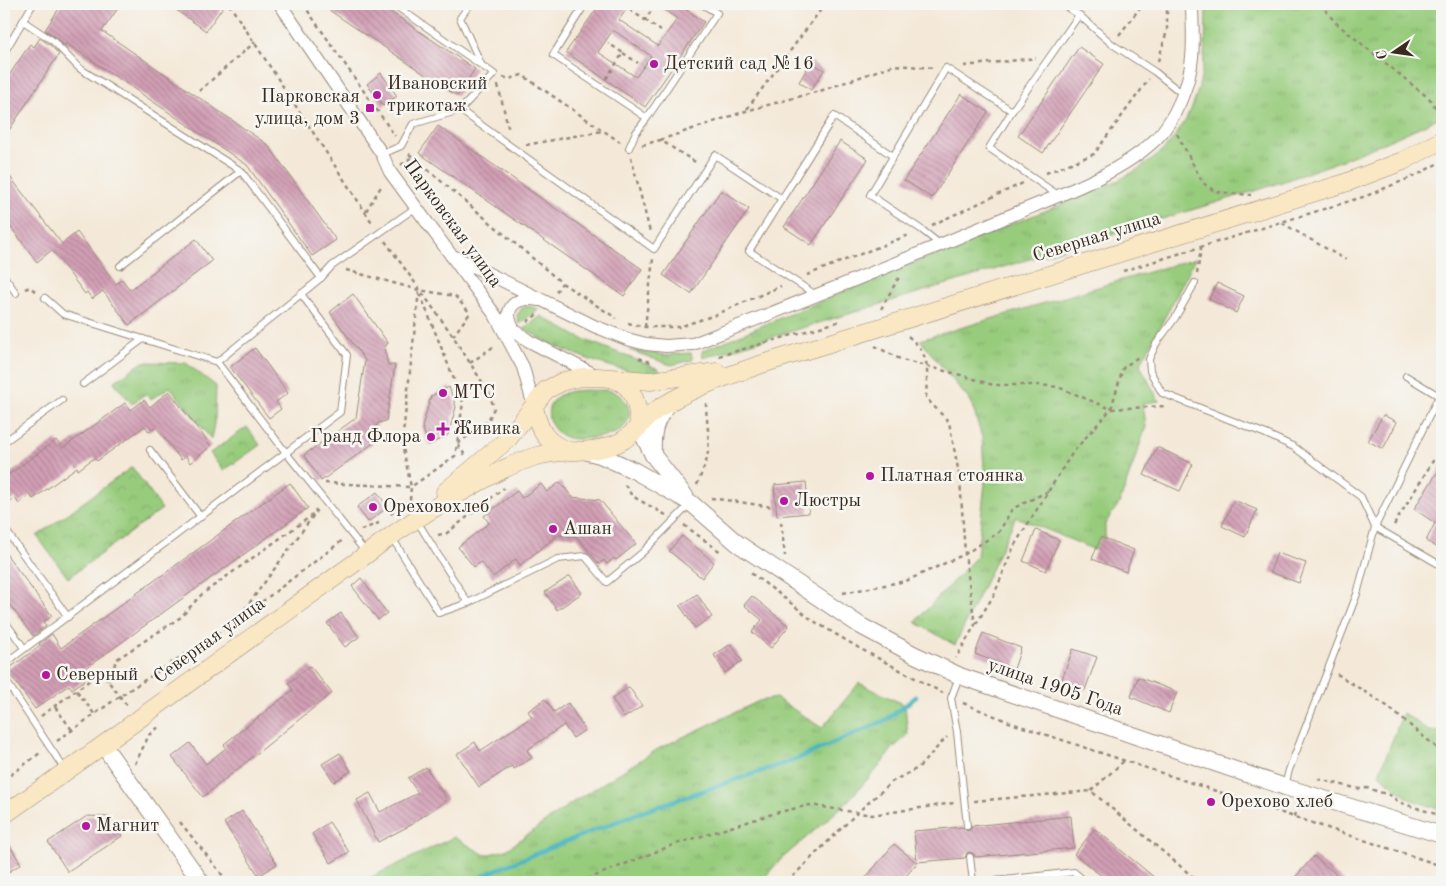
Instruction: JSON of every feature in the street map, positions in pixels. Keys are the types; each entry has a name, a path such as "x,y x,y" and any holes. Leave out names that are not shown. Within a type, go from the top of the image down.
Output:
{"main road":[{"name":"Северная улица","path":"4,815 367,554 390,535 493,474 518,462 554,452 601,448 620,442 655,411 682,394 759,365 1319,192 1403,161 1442,140"},
{"name":"Северная улица","path":"416,518 508,439 541,396 553,386 564,381 582,377 669,380 759,365"},
{"path":"604,377 621,381 633,394 636,402 639,427"},
{"path":"534,407 544,434 557,447 578,451"}],"street":[{"name":"Парковская улица","path":"280,4 382,154 390,172 495,315 523,367 534,407"},
{"path":"450,256 549,302 594,326 627,339 646,344 666,346 693,344 941,245 1111,171 1134,156 1156,138 1170,121 1184,94 1192,58 1192,4"},
{"path":"515,331 510,322 509,313 511,306 516,302 526,299 549,302"},
{"name":"Парковская улица","path":"495,315 529,342 604,377"},
{"path":"653,455 656,423 662,412 671,402"},
{"name":"улица 1905 Года","path":"639,427 653,455 691,503 737,543 861,626 913,654 962,669 1285,787 1442,835"},
{"name":"улица 1905 Года","path":"578,451 600,455 635,471 691,503"},
{"path":"103,745 202,882"}],"lane":[{"path":"4,53 33,4"},
{"path":"382,154 401,146 413,124 460,110 494,74 393,4"},
{"path":"470,4 460,18 481,65"},
{"path":"585,4 553,55 647,118"},
{"path":"629,148 635,134 717,13 702,4"},
{"path":"1062,4 1079,15 1112,44 1155,72 1184,94"},
{"path":"1058,195 989,148 1012,110 1079,15"},
{"path":"22,21 53,40 78,68 241,171 321,278"},
{"path":"941,245 870,194 946,68 1012,110"},
{"path":"460,110 654,249 714,155 782,199"},
{"path":"816,296 749,251 834,116 893,156"},
{"path":"120,266 241,171"},
{"path":"217,362 321,278 332,266 415,208"},
{"path":"4,276 16,293"},
{"path":"1195,283 1175,318 1156,344 1149,359 1150,371 1162,393 1294,447 1361,497 1375,527 1442,566"},
{"path":"4,664 287,454 340,412 347,355 301,294"},
{"path":"44,298 63,314 217,362 367,554"},
{"path":"83,384 143,339"},
{"path":"1285,787 1289,770 1357,594 1375,527 1439,396 1406,376"},
{"path":"4,442 62,400"},
{"path":"150,450 201,516"},
{"path":"390,535 439,613 468,603 558,559 585,556 606,582 643,552 691,503"},
{"path":"416,518 468,603"},
{"path":"7,532 68,617"},
{"path":"4,620 24,648"},
{"path":"962,669 951,698 957,732 967,826"},
{"path":"4,678 66,771"},
{"path":"970,857 973,882"},
{"path":"986,882 1074,872 1086,882"}],"path":[{"path":"4,9 7,4"},
{"path":"303,4 401,146 412,158 562,283 619,321 645,327 678,327 715,315 793,280 922,230 1034,178 1094,154 1155,72 1167,31 1166,4"},
{"path":"645,20 656,4"},
{"path":"746,110 825,4"},
{"path":"1112,44 1143,4"},
{"path":"1320,4 1336,23 1431,100 1442,119"},
{"path":"630,10 661,32"},
{"path":"198,91 255,42"},
{"path":"608,43 638,63"},
{"path":"600,87 623,53"},
{"path":"629,148 660,140 746,110 823,90 894,65 946,68 1050,57"},
{"path":"494,74 509,79 522,75 629,148 654,249 645,327"},
{"path":"494,74 513,148 602,130"},
{"path":"1170,121 1203,183 1216,192 1252,195 1253,197"},
{"path":"660,140 706,168"},
{"path":"1115,273 1366,196 1417,175 1442,161"},
{"path":"1282,222 1346,260"},
{"path":"1195,283 1200,248"},
{"path":"881,309 910,256"},
{"path":"332,266 419,290 455,296 470,313 452,336"},
{"path":"16,293 30,287 44,298"},
{"path":"419,290 464,402 457,444"},
{"path":"238,620 316,512 309,482 412,487 402,443 419,290"},
{"path":"916,332 906,335 924,354 927,367 926,398 948,422 960,479 965,554 975,625"},
{"path":"882,342 874,345 902,360 993,385 1058,387 1111,409 1160,407 1184,402"},
{"path":"962,669 955,659 994,595 1014,546 1073,452 1111,409 1123,368 1156,344"},
{"path":"691,480 697,486 706,462 709,433 706,401"},
{"path":"426,537 447,533 510,484"},
{"path":"843,593 906,581 965,554 999,532 1012,509 1049,491"},
{"path":"717,504 711,498 773,507"},
{"path":"108,680 117,659 181,617 202,594 316,512"},
{"path":"778,554 786,558 781,522"},
{"path":"836,588 849,598"},
{"path":"33,722 101,672 120,696"},
{"path":"1334,672 1387,706 1442,752"},
{"path":"77,691 95,715"},
{"path":"55,707 72,730"},
{"path":"134,767 149,735 163,724"},
{"path":"787,882 858,812 893,782 918,768 946,738 957,732"},
{"path":"580,882 673,845 779,812 810,805 872,815 964,801 1091,791 1126,760"},
{"path":"1315,778 1359,789 1367,788 1392,796 1398,802 1442,816"},
{"path":"1091,791 1199,882"},
{"path":"175,817 228,882"}],"green space":[{"path":"1206,4 1442,4 1442,116 1358,154 1261,189 703,358 702,351 1115,182 1144,165 1167,146 1180,129 1196,96 1204,61"},
{"path":"1196,258 1140,365 1159,401 1143,403 1146,427 1120,502 1105,524 1105,554 1016,517 955,645 915,622 977,556 985,483 982,437 971,402 920,340"},
{"path":"528,306 539,309 519,324 517,315 522,308"},
{"path":"541,316 578,337 659,369 661,374 644,373 608,366 572,353 524,329"},
{"path":"629,350 665,355 691,353 693,360 671,365"},
{"path":"143,362 186,363 216,386 215,419 211,439 170,387 151,399 145,394 132,404 114,382"},
{"path":"606,390 620,395 628,406 628,419 625,426 619,431 593,438 568,438 561,435 550,423 549,408 560,395 577,391"},
{"path":"247,427 260,445 223,471 210,453"},
{"path":"132,467 162,509 68,578 37,536"},
{"path":"859,683 905,705 908,735 893,748 878,768 844,805 778,862 761,882 361,882 454,837 485,855 506,850 573,802 658,749 759,701 776,698 822,728"},
{"path":"1403,713 1429,731 1442,732 1442,810 1409,799 1379,774"}],"building":[{"path":"62,4 121,4 102,31 268,145 336,240 312,256 247,165 66,43 65,46 45,30"},
{"path":"168,4 225,4 206,31"},
{"path":"320,4 379,4 475,69 457,96"},
{"path":"600,4 630,4 619,20 658,46 677,19 656,4 678,4 704,22 645,107 566,52","holes":["613,30 651,56 636,77 598,52"]},
{"path":"40,38 59,54 4,138 4,83 30,44 34,47"},
{"path":"1079,47 1104,64 1043,153 1018,136"},
{"path":"811,62 824,70 811,90 799,82"},
{"path":"381,73 397,96 383,106 367,84"},
{"path":"961,94 988,112 932,198 904,180"},
{"path":"438,126 642,269 624,296 419,153"},
{"path":"840,141 868,159 811,245 784,227"},
{"path":"4,169 62,244 77,232 116,284 122,279 130,290 196,239 212,261 129,325 103,291 92,299 87,292 85,294 52,250 37,262 4,218"},
{"path":"721,190 749,209 691,294 663,275"},
{"path":"1217,283 1244,296 1236,313 1209,299"},
{"path":"353,294 388,343 384,348 388,365 395,365 386,421 378,423 371,435 375,442 321,481 304,455 356,418 365,360 330,312"},
{"path":"255,348 288,393 276,402 281,409 269,418 230,367"},
{"path":"449,387 456,407 448,435 429,445 422,427 431,396"},
{"path":"169,391 211,446 190,463 186,456 181,460 156,427 149,432 145,426 97,461 94,458 78,470 77,467 33,499 30,495 19,504 15,498 4,506 4,478 56,440 63,448 125,403 131,410 144,400 150,407"},
{"path":"1383,415 1397,422 1383,449 1368,441"},
{"path":"1157,447 1193,464 1180,491 1144,475"},
{"path":"1442,465 1442,550 1426,541 1435,523 1414,509"},
{"name":"Ашан","path":"560,482 572,497 600,500 636,544 616,560 614,558 607,564 604,560 599,564 577,537 558,535 520,565 516,559 493,577 481,562 474,567 458,547 489,523 484,516 517,491 522,498 541,484 547,492"},
{"path":"806,482 809,513 777,516 774,485"},
{"path":"290,483 308,508 79,673 85,680 72,689 69,685 35,709 7,670 40,646 39,644 52,634 61,648"},
{"name":"Ореховохлеб","path":"377,492 388,507 368,522 357,507"},
{"path":"1234,500 1257,510 1245,537 1222,526"},
{"path":"1036,530 1059,540 1046,571 1023,561"},
{"path":"682,536 714,562 702,578 669,551"},
{"path":"1101,537 1134,550 1126,572 1092,559"},
{"path":"4,551 52,616 43,622 46,626 33,636 4,597"},
{"path":"1277,553 1306,563 1299,583 1270,572"},
{"path":"570,576 582,593 557,610 545,592"},
{"path":"361,578 387,613 378,620 352,586"},
{"path":"697,594 712,617 695,628 680,606"},
{"path":"752,596 789,626 771,648 752,632 762,620 744,605"},
{"path":"341,613 359,637 345,647 327,623"},
{"path":"983,633 1021,648 1014,669 975,654"},
{"path":"731,644 742,661 725,673 714,655"},
{"path":"1073,649 1097,657 1085,690 1061,682"},
{"path":"310,666 332,693 203,797 172,757 190,743 206,764 226,748 224,744 293,690 288,683"},
{"path":"1138,677 1177,692 1169,713 1131,697"},
{"path":"629,687 642,706 624,718 612,699"},
{"path":"545,699 554,712 568,703 585,730 573,738 564,725 527,750 532,758 514,769 512,766 479,787 457,754 475,742 480,751 532,717 528,711"},
{"path":"340,753 351,771 334,782 322,764"},
{"path":"426,767 447,800 413,824 378,842 357,800 370,793 380,812 418,793 408,778"},
{"path":"242,811 277,864 259,876 224,823"},
{"path":"87,816 109,817 122,836 68,872 48,842"},
{"path":"1071,816 1074,848 975,857 970,852 967,853 965,858 917,862 914,831 962,827 967,831 972,826"},
{"path":"329,822 349,852 331,863 312,834"},
{"path":"1095,829 1160,882 1109,882 1074,854"},
{"path":"4,836 21,864 4,875"},
{"path":"894,844 917,863 901,882 862,882"},
{"path":"1314,856 1345,882 1291,882"}],"waterway":[{"path":"472,882 495,870 638,813 797,759 886,720 916,697"}],"place":[{"name":"Детский сад №16","path":"654,64"},
{"name":"Ивановский трикотаж","path":"377,95"},
{"name":"Парковская улица, дом 3","path":"370,108"},
{"name":"МТС","path":"443,393"},
{"name":"Живика","path":"443,429"},
{"name":"Гранд Флора","path":"431,437"},
{"name":"Платная стоянка","path":"870,476"},
{"name":"Люстры","path":"784,501"},
{"name":"Ореховохлеб","path":"373,507"},
{"name":"Ашан","path":"553,529"},
{"name":"Северный","path":"46,675"},
{"name":"Орехово хлеб","path":"1211,802"},
{"name":"Магнит","path":"86,826"}]}
